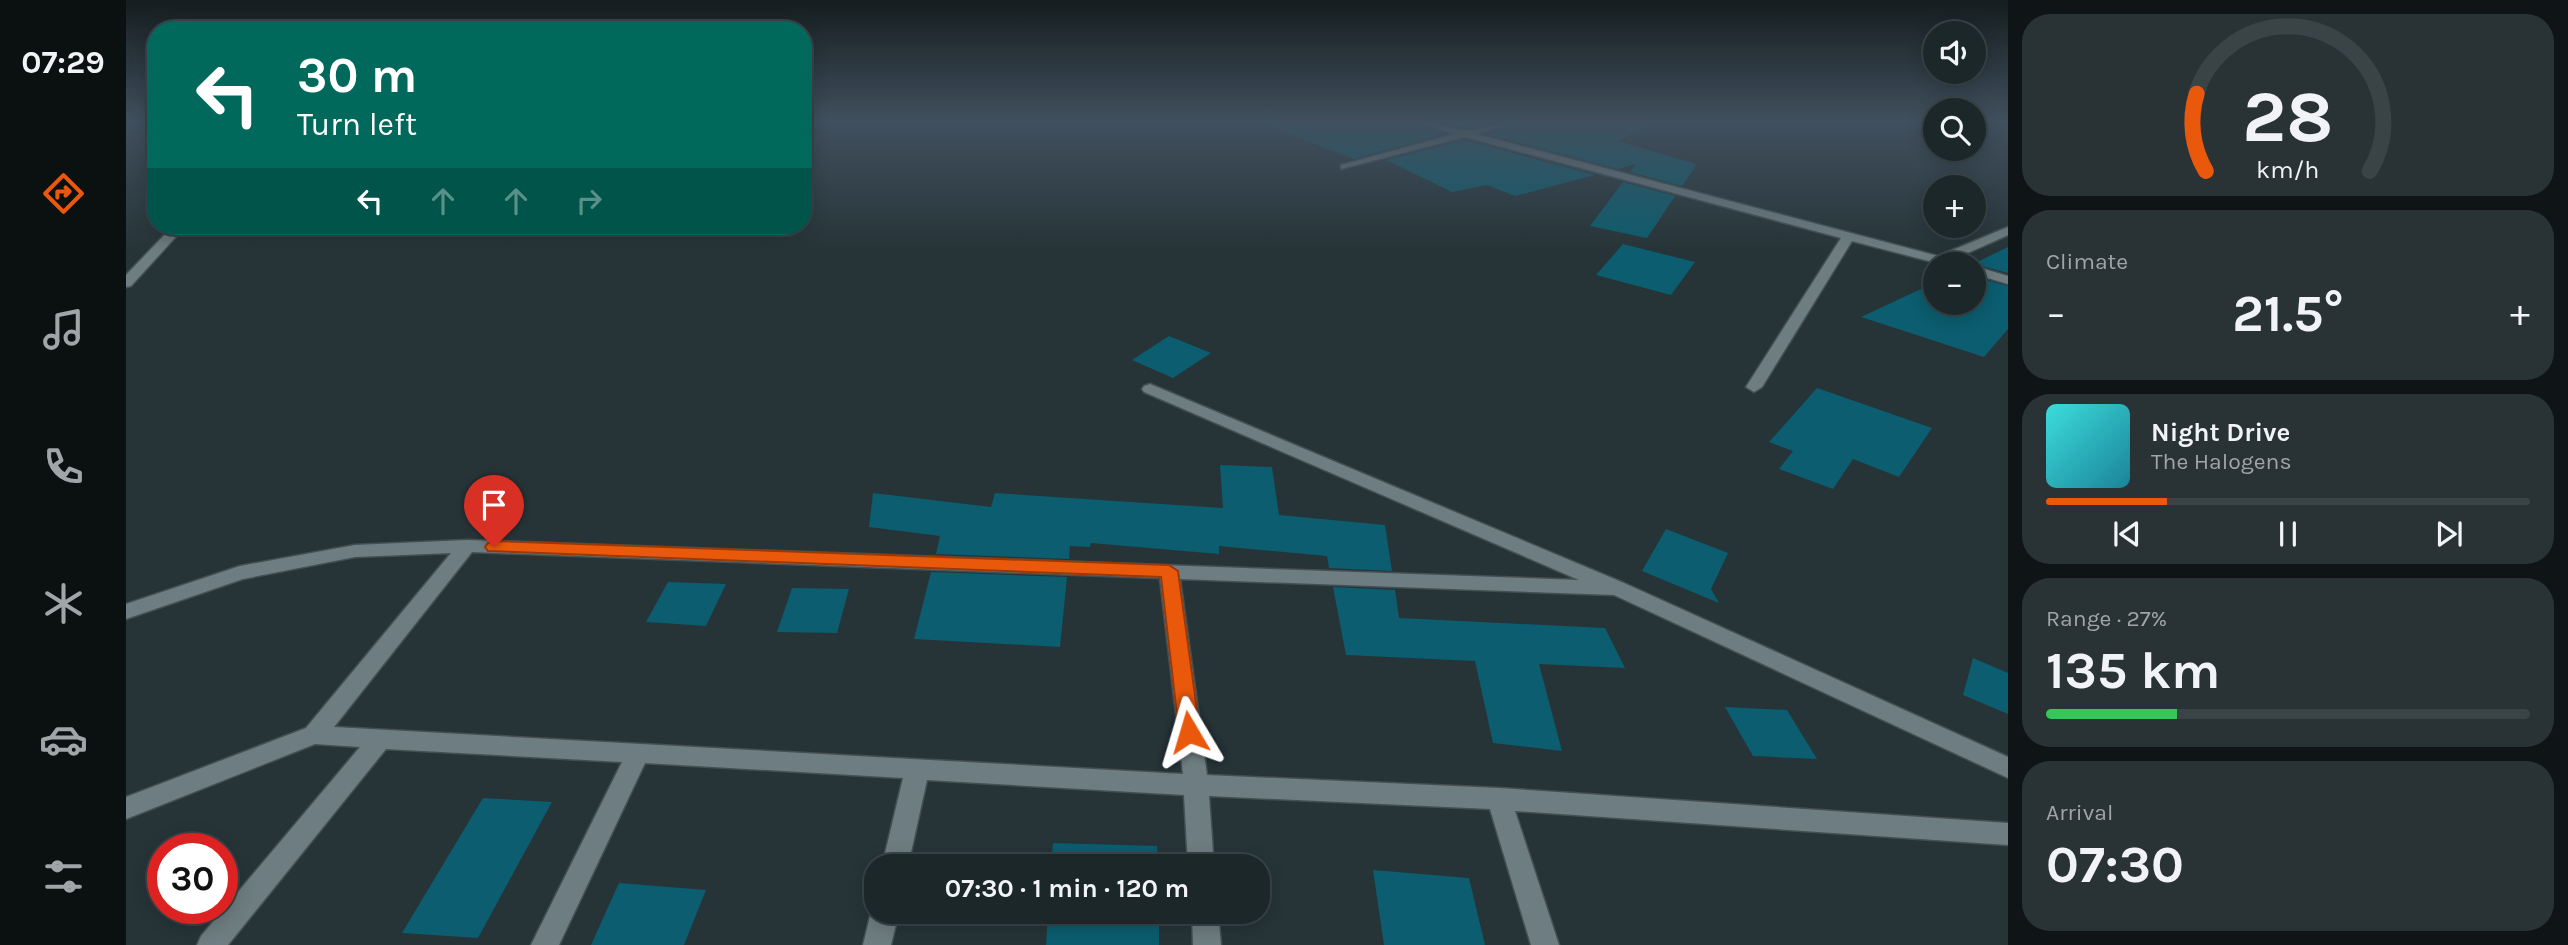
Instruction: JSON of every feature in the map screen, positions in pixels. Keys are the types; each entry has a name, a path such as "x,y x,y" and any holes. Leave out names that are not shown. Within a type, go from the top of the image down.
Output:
{"street":[{"path":"1345,167 1356,164"},
{"path":"1577,164 1923,256"},
{"path":"1959,252 2008,231"},
{"path":"126,283 171,235"},
{"path":"1754,387 1849,236"},
{"path":"1986,274 2008,280"},
{"path":"1150,389 1617,588 2008,768"},
{"path":"126,612 240,573 355,551 467,546 1617,588"},
{"path":"314,735 467,546"},
{"path":"1169,571 1196,785 1200,854"},
{"path":"126,808 314,735 1196,785 1499,799 2008,834"},
{"path":"211,945 381,738"},
{"path":"545,945 638,752"},
{"path":"898,854 917,768"},
{"path":"1499,799 1545,945"},
{"path":"877,945 882,924"},
{"path":"1206,924 1207,945"}],"building":[{"path":"1394,164 1555,164 1595,175 1515,196 1487,185 1452,192"},
{"path":"1600,164 1636,164 1618,169"},
{"path":"1636,164 1697,164 1682,186 1630,172"},
{"path":"1623,182 1675,196 1647,238 1590,226"},
{"path":"1623,244 1695,262 1671,295 1596,275"},
{"path":"2008,247 2008,273 1986,267 1986,258"},
{"path":"1986,280 2008,286 2008,329 1984,357 1861,317 1923,288 1923,315 1986,315"},
{"path":"1169,336 1211,353 1173,378 1132,360"},
{"path":"1817,388 1932,428 1899,477 1853,459 1833,489 1779,469 1793,451 1769,442"},
{"path":"1220,465 1272,467 1279,515 1385,525 1392,571 1329,568 1327,556 1219,546 1219,554 1091,543 1090,547 1070,546 1069,559 936,554 940,536 869,527 873,493 991,507 995,493 1223,508"},
{"path":"1666,529 1728,553 1711,589 1719,603 1642,571"},
{"path":"931,572 1067,577 1060,647 914,639"},
{"path":"668,582 726,584 706,626 646,622"},
{"path":"1333,587 1395,590 1399,618 1605,628 1625,668 1539,664 1562,751 1493,743 1475,661 1346,655"},
{"path":"792,588 849,589 837,633 777,632"},
{"path":"1973,658 2008,673 2008,714 1963,695"},
{"path":"1725,707 1787,710 1817,759 1753,756"},
{"path":"483,798 552,802 478,938 402,933"},
{"path":"1053,843 1157,846 1157,854 1052,854"},
{"path":"1373,870 1469,878 1485,945 1384,945"},
{"path":"619,883 706,890 684,945 591,945"},
{"path":"1047,924 1159,924 1159,945 1046,945"}],"route":[{"path":"494,547 1169,571 1189,732"}]}
